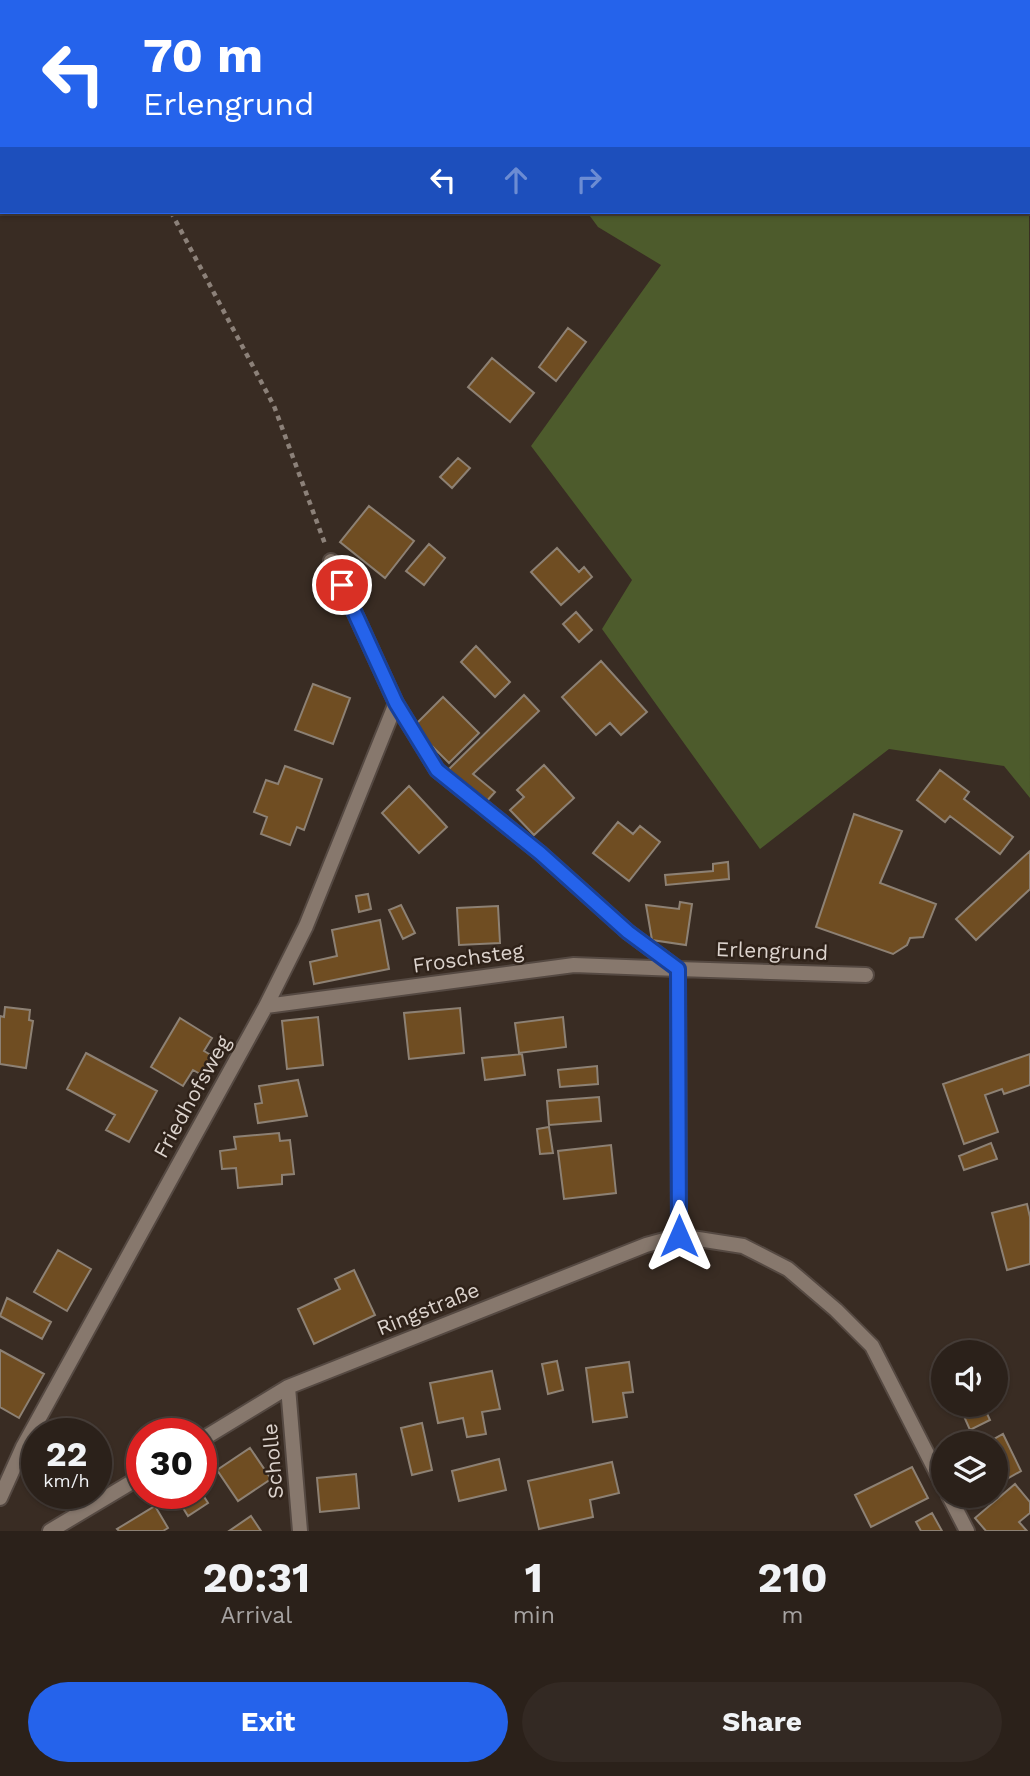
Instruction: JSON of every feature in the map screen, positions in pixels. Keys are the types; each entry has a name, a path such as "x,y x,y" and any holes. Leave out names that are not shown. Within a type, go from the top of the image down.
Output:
{"street":[{"path":"331,561 396,703 437,770 540,853 628,932 678,969 679,1236 743,1246 788,1269 836,1310 872,1346 931,1462"},
{"name":"Friedhofsweg","path":"0,1498 23,1447 265,1006 306,926 396,703"},
{"name":"Froschsteg","path":"265,1006 574,965 678,969"},
{"name":"Erlengrund","path":"678,969 866,975"},
{"name":"Ringstraße","path":"217,1430 288,1387 646,1245 679,1236"},
{"name":"Scholle","path":"288,1387 300,1531"},
{"path":"50,1531 126,1486"},
{"path":"955,1508 967,1531"}],"path":[{"path":"172,214 274,406 331,561"}],"green space":[{"path":"588,214 1029,214 1030,798 1004,766 889,749 760,849 602,629 632,580 531,446 661,265 598,227"}],"building":[{"path":"568,328 586,342 556,381 539,367"},
{"path":"492,358 534,393 510,422 468,387"},
{"path":"458,458 470,468 452,488 440,477"},
{"path":"369,506 414,541 385,578 340,542"},
{"path":"429,544 445,558 424,585 406,571"},
{"path":"557,548 579,572 584,567 592,577 561,605 531,572"},
{"path":"576,612 592,630 579,642 563,624"},
{"path":"476,646 510,682 495,697 461,662"},
{"path":"601,661 647,712 621,735 610,723 596,735 562,697"},
{"path":"313,684 350,698 333,744 295,730"},
{"path":"524,695 539,711 473,774 495,792 484,804 446,772"},
{"path":"443,697 479,733 449,763 413,727"},
{"path":"544,765 574,798 534,835 510,810 524,797 517,790"},
{"path":"285,766 322,779 304,830 297,827 290,845 261,834 267,817 254,812 266,780 278,784"},
{"path":"940,770 969,792 964,799 1013,837 1000,854 950,816 945,822 917,800"},
{"path":"409,786 447,827 419,853 382,813"},
{"path":"854,814 902,831 880,883 936,904 923,937 910,938 907,945 893,954 816,927"},
{"path":"618,822 633,834 640,826 660,842 629,881 593,853"},
{"path":"1030,851 1030,889 976,940 956,919"},
{"path":"728,862 729,879 666,885 665,875 713,871 713,864"},
{"path":"368,894 371,909 359,912 356,896"},
{"path":"680,902 692,904 686,945 652,940 646,905 679,909"},
{"path":"401,905 415,933 403,939 389,910"},
{"path":"498,906 500,943 459,945 457,908"},
{"path":"380,920 389,969 314,984 310,962 337,956 332,930"},
{"path":"5,1007 30,1010 29,1020 33,1021 26,1068 0,1064 0,1016 4,1017"},
{"path":"460,1008 464,1053 409,1059 404,1013"},
{"path":"318,1017 323,1065 287,1069 282,1021"},
{"path":"563,1017 566,1047 519,1053 515,1023"},
{"path":"180,1018 212,1038 204,1051 214,1057 202,1075 193,1070 183,1086 151,1067"},
{"path":"86,1053 157,1091 129,1142 106,1130 115,1115 67,1089"},
{"path":"522,1054 525,1075 485,1080 482,1058"},
{"path":"1030,1054 1030,1085 1004,1094 1002,1089 985,1095 998,1132 964,1144 943,1084"},
{"path":"597,1066 598,1084 560,1087 558,1070"},
{"path":"298,1080 307,1116 258,1123 255,1104 262,1103 259,1086"},
{"path":"599,1097 601,1121 549,1125 547,1101"},
{"path":"549,1127 553,1153 540,1154 537,1129"},
{"path":"279,1133 280,1141 290,1140 294,1174 282,1175 282,1184 238,1188 236,1168 222,1169 220,1151 236,1149 234,1137"},
{"path":"991,1143 997,1159 964,1170 959,1156"},
{"path":"611,1145 616,1193 564,1199 558,1151"},
{"path":"1027,1204 1030,1217 1030,1264 1007,1270 992,1213"},
{"path":"58,1250 91,1269 67,1311 34,1292"},
{"path":"354,1270 375,1315 314,1344 298,1309 340,1289 335,1279"},
{"path":"7,1298 51,1322 42,1339 0,1316"},
{"path":"0,1350 44,1374 19,1418 0,1407"},
{"path":"557,1361 563,1390 548,1394 542,1364"},
{"path":"629,1362 633,1392 623,1393 627,1417 593,1422 586,1368"},
{"path":"492,1371 500,1409 482,1412 486,1434 467,1437 463,1418 438,1423 430,1383"},
{"path":"964,1417 989,1417 990,1420 970,1430"},
{"path":"422,1423 432,1470 412,1475 401,1428"},
{"path":"1008,1444 1021,1471 1008,1478"},
{"path":"250,1448 271,1479 238,1501 217,1470"},
{"path":"499,1459 506,1490 459,1501 452,1471"},
{"path":"612,1462 619,1493 590,1500 593,1517 539,1529 528,1481"},
{"path":"912,1467 928,1498 871,1527 855,1495"},
{"path":"356,1474 359,1508 320,1512 317,1478"},
{"path":"1015,1484 1030,1502 1030,1513 1019,1522 1027,1531 986,1531 975,1518 987,1508 1008,1508 1008,1490"},
{"path":"150,1509 157,1509 168,1528 163,1531 117,1529"},
{"path":"184,1509 199,1509 188,1516"},
{"path":"932,1513 942,1531 921,1531 916,1522"},
{"path":"251,1516 261,1531 229,1531"}],"route":[{"path":"342,585 396,703 437,770 540,853 628,932 678,969 679,1236"}]}
